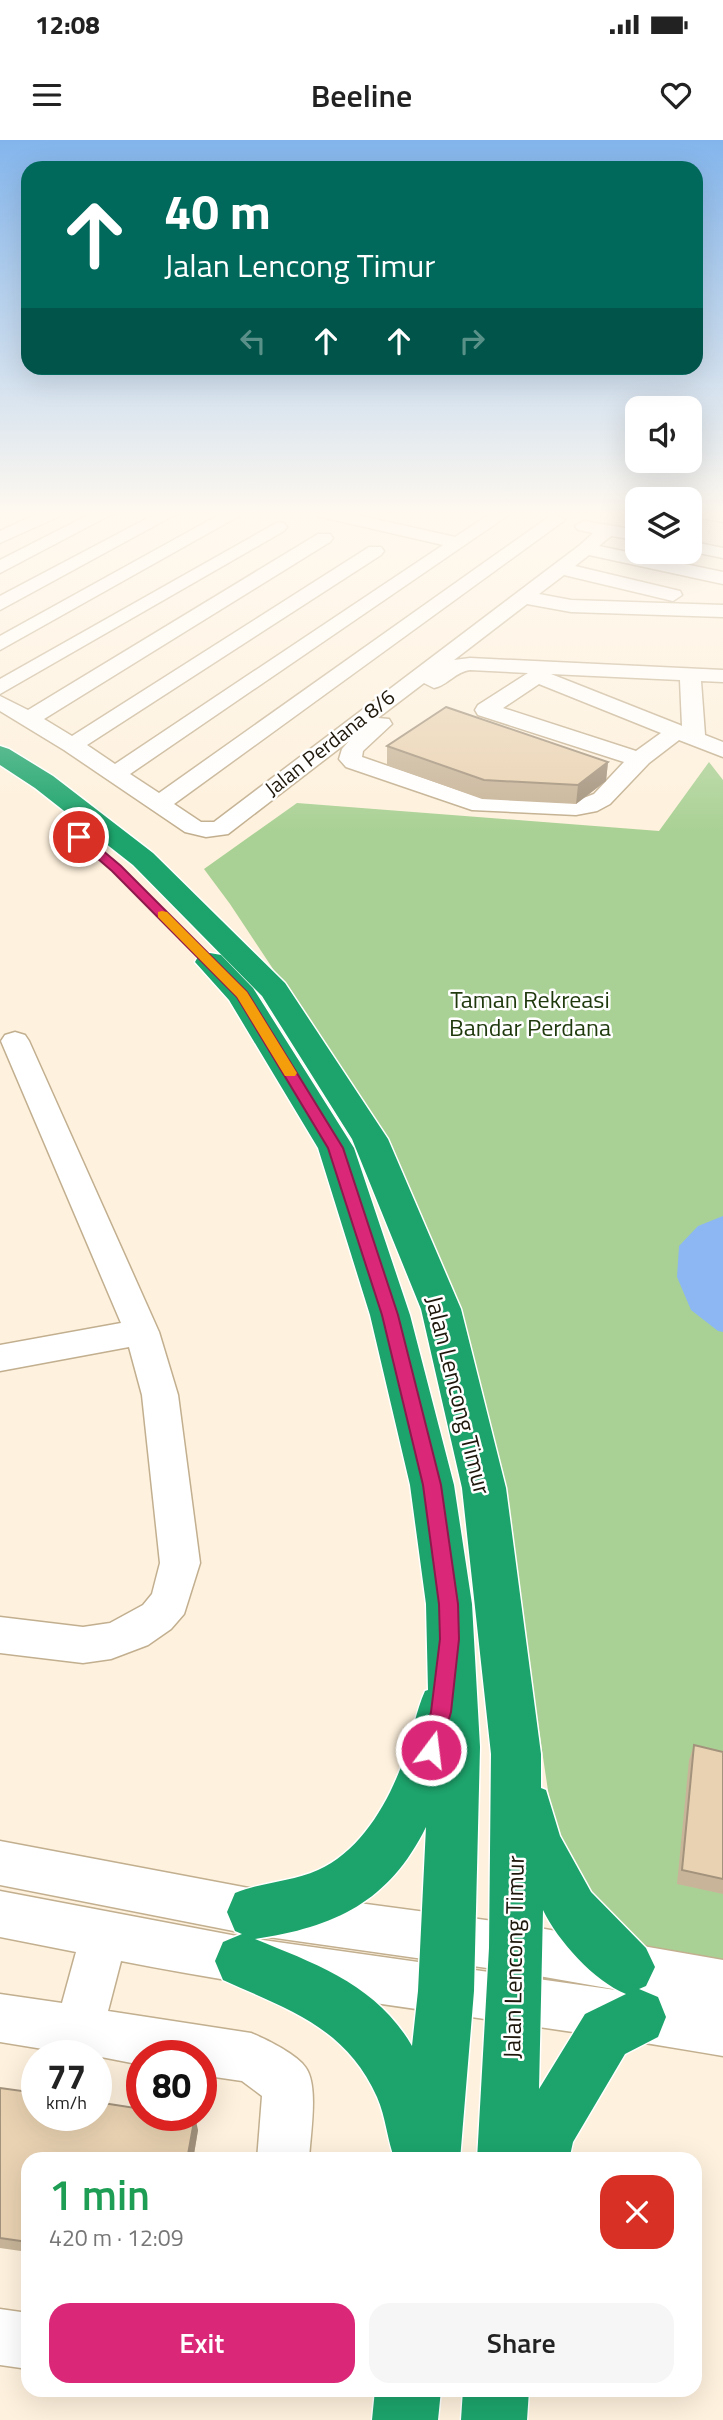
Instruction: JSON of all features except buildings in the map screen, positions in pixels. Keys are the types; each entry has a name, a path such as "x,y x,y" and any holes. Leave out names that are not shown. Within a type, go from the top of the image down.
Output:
{"highway":[{"name":"Jalan Lencong Timur","path":"0,754 44,782 143,859 274,990 370,1139 441,1309 484,1488 516,1754 515,1973 507,2152"},
{"name":"Jalan Lencong Timur","path":"0,775 23,789 117,869 242,995 336,1148 390,1315 429,1472 449,1604 455,1747 447,1965 431,2152"},
{"path":"421,2152 405,2091 390,2061 371,2035 248,1936 303,1902 348,1881 367,1868 402,1820 426,1762 441,1712 447,1675 449,1604"},
{"path":"516,1754 536,1843 572,1911 633,1992 546,2132 541,2152"},
{"path":"405,2420 407,2397"},
{"path":"494,2420 496,2397"}],"street":[{"path":"0,645 47,618"},
{"path":"0,688 122,618"},
{"path":"30,718 137,666 200,618"},
{"path":"72,745 269,618"},
{"path":"333,618 342,621"},
{"path":"115,774 346,618"},
{"path":"0,702 30,718 159,804 421,618"},
{"name":"Jalan Perdana 8/6","path":"159,804 193,827 206,831 220,829 493,618"},
{"path":"35,625 87,639 137,666 174,681 230,697"},
{"path":"459,644 495,651 723,662"},
{"path":"459,644 481,664"},
{"path":"306,645 418,675"},
{"path":"686,735 641,758 602,799 589,806 576,808 472,803 350,759 354,749 365,737 454,666 481,664 540,672 622,671 723,676"},
{"path":"620,707 622,671"},
{"path":"540,672 723,750"},
{"path":"540,672 486,707 489,712 499,716 483,720 485,725 579,757 606,760 618,754 641,758"},
{"path":"655,722 656,673"},
{"path":"686,735 690,674"},
{"path":"198,718 314,755"},
{"path":"0,1635 83,1645 111,1641 134,1632 157,1618 170,1602 180,1563 160,1395 142,1332 12,1049"},
{"path":"0,1359 142,1332"},
{"path":"0,1863 248,1936"},
{"path":"0,1914 105,1934 248,1936 633,1992 723,1984"},
{"path":"77,2040 105,1934"},
{"path":"633,1992 723,2032"},
{"path":"0,2018 67,2040"},
{"path":"112,2046 251,2058 288,2084 284,2152"},
{"path":"0,2337 21,2340"}],"green space":[{"name":"Taman Rekreasi Bandar Perdana","path":"709,762 723,780 723,1960 633,1947 557,1851 519,1596 463,1326 405,1179 344,1076 204,869 297,803 659,831"}],"water":[{"path":"723,1216 723,1332 691,1310 677,1277 679,1246 698,1226"}],"slow traffic":[{"path":"162,915 242,995 290,1073"}],"route":[{"path":"79,837 117,869 242,995 336,1148 390,1315 432,1485 449,1604 449,1639 441,1712 431,1750"}]}
